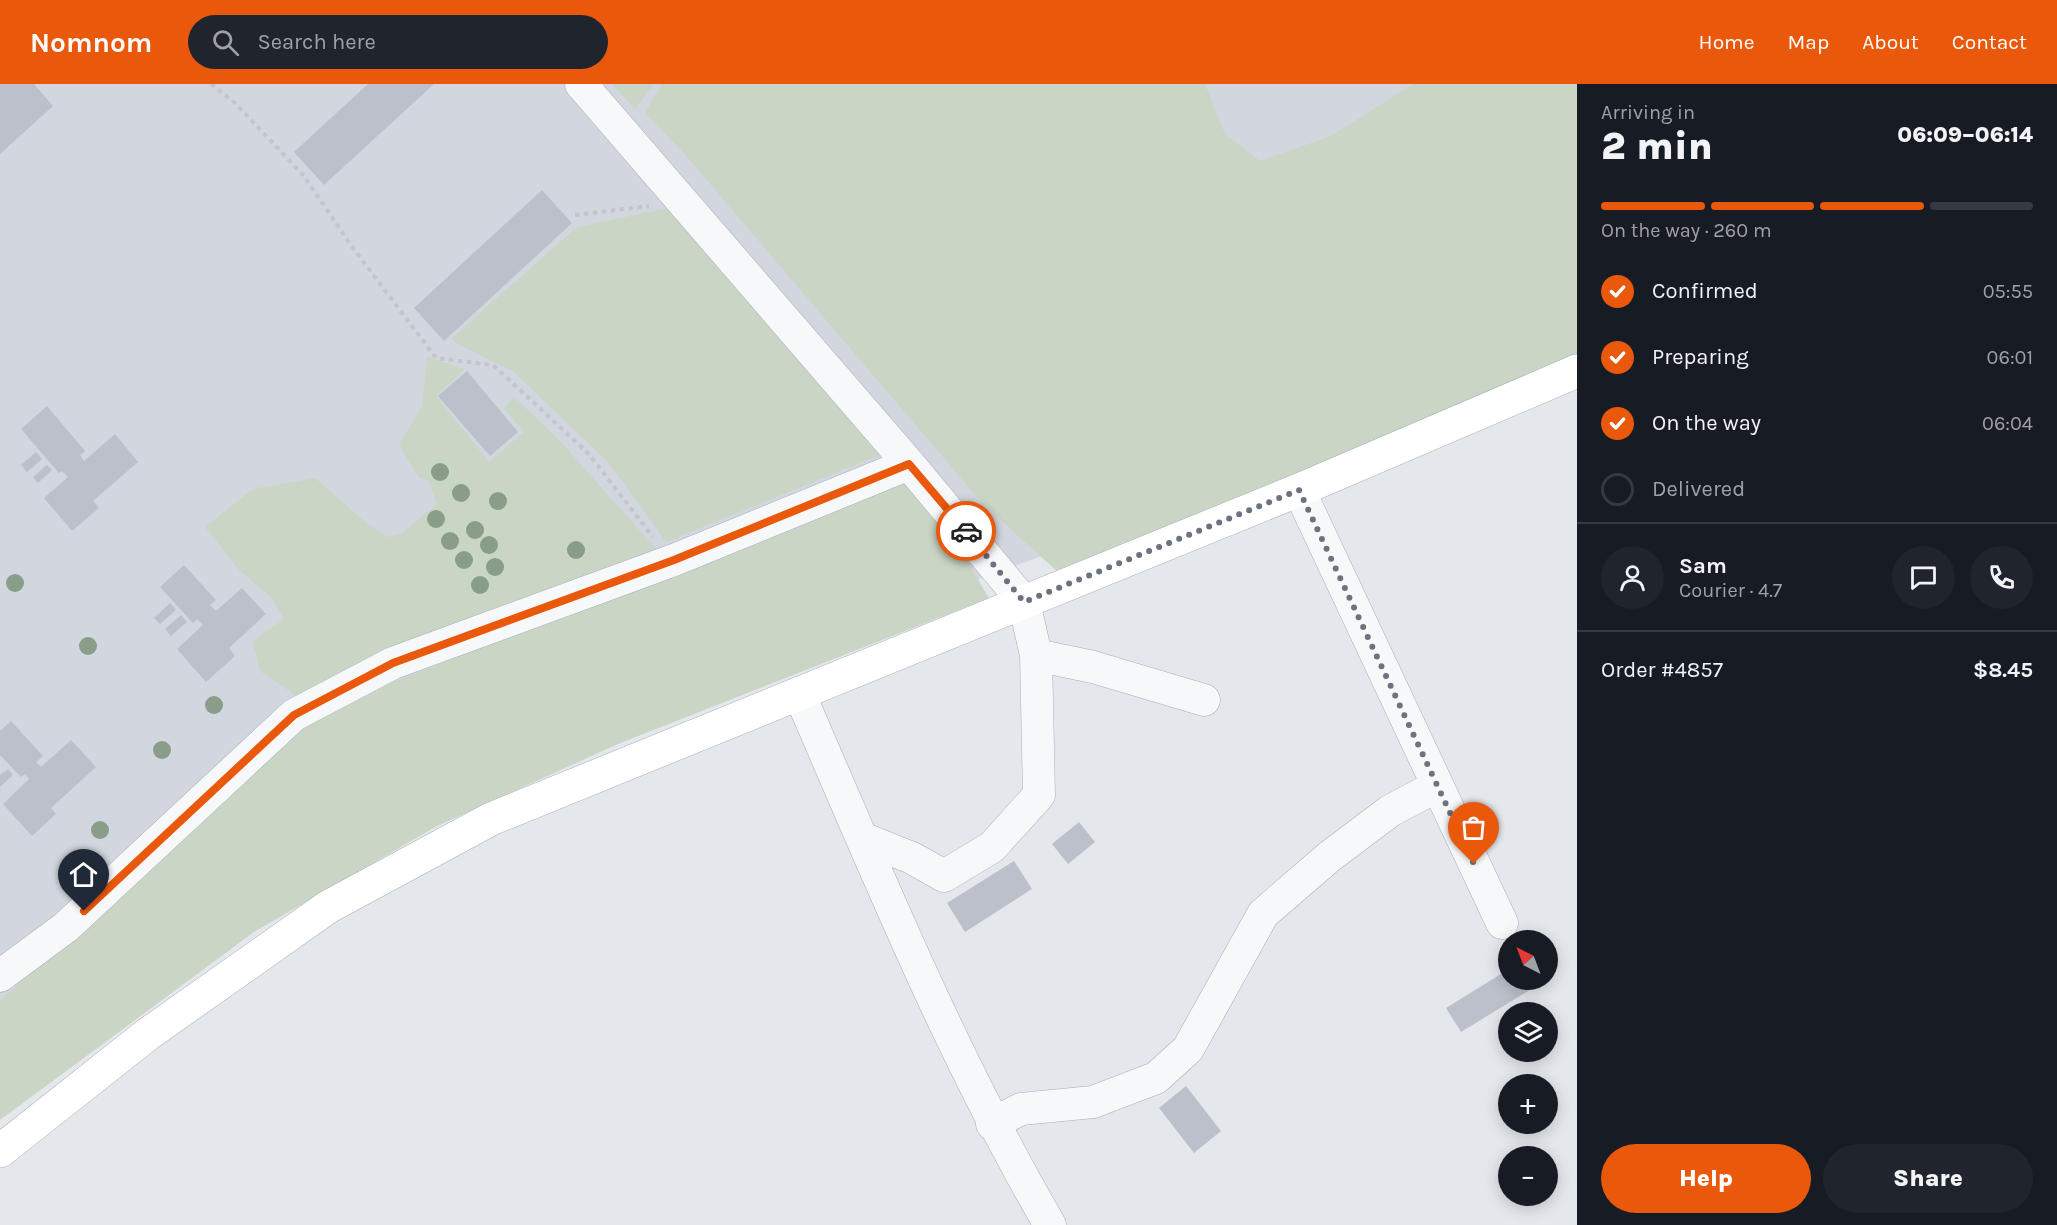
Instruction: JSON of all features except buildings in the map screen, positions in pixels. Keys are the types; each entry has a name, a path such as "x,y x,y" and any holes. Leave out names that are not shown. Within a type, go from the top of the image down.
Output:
{"main road":[{"path":"0,1150 148,1034 328,907 491,819 1299,490 1577,371"}],"street":[{"path":"581,84 909,464 1024,602 1036,655 1039,795 992,847 944,876 912,858 862,838"},
{"path":"0,976 66,927 294,715 393,663 674,560 909,464"},
{"path":"1299,490 1502,922"},
{"path":"1036,655 1104,670 1204,700"},
{"path":"799,693 992,1124 1050,1225"},
{"path":"992,1124 1021,1109 1093,1102 1156,1078 1188,1049 1263,914 1329,857 1389,811 1437,786"}],"path":[{"path":"211,84 236,103 304,176 350,244 436,358 493,365 588,453 655,540"},
{"path":"575,215 660,205"}],"shaded area":[{"path":"0,84 1577,84 1045,555 708,678 219,918 0,1072"}],"green space":[{"path":"612,84 654,84 635,109"},
{"path":"662,84 1205,84 1225,134 1260,161 1331,136 1413,84 1577,84 1577,354 1300,481 1058,572 983,504 681,150 645,113"},
{"path":"674,207 884,453 666,542 609,463 514,372 456,343 452,338 577,227"},
{"path":"427,357 465,369 436,396 489,462 524,432 504,409 514,397 560,441 657,550 335,674 301,699 260,671 253,641 284,619 270,596 240,571 205,527 253,489 315,478 369,525 388,537 401,534 437,504 429,481 419,478 399,445 422,406"},
{"path":"905,478 949,531 989,598 618,744 437,826 254,932 0,1120 0,1001 293,735 339,704"}],"way so far":[{"path":"966,531 1024,602 1299,490 1474,864"}],"route":[{"path":"84,911 294,715 393,663 674,560 909,464 966,531"}]}
